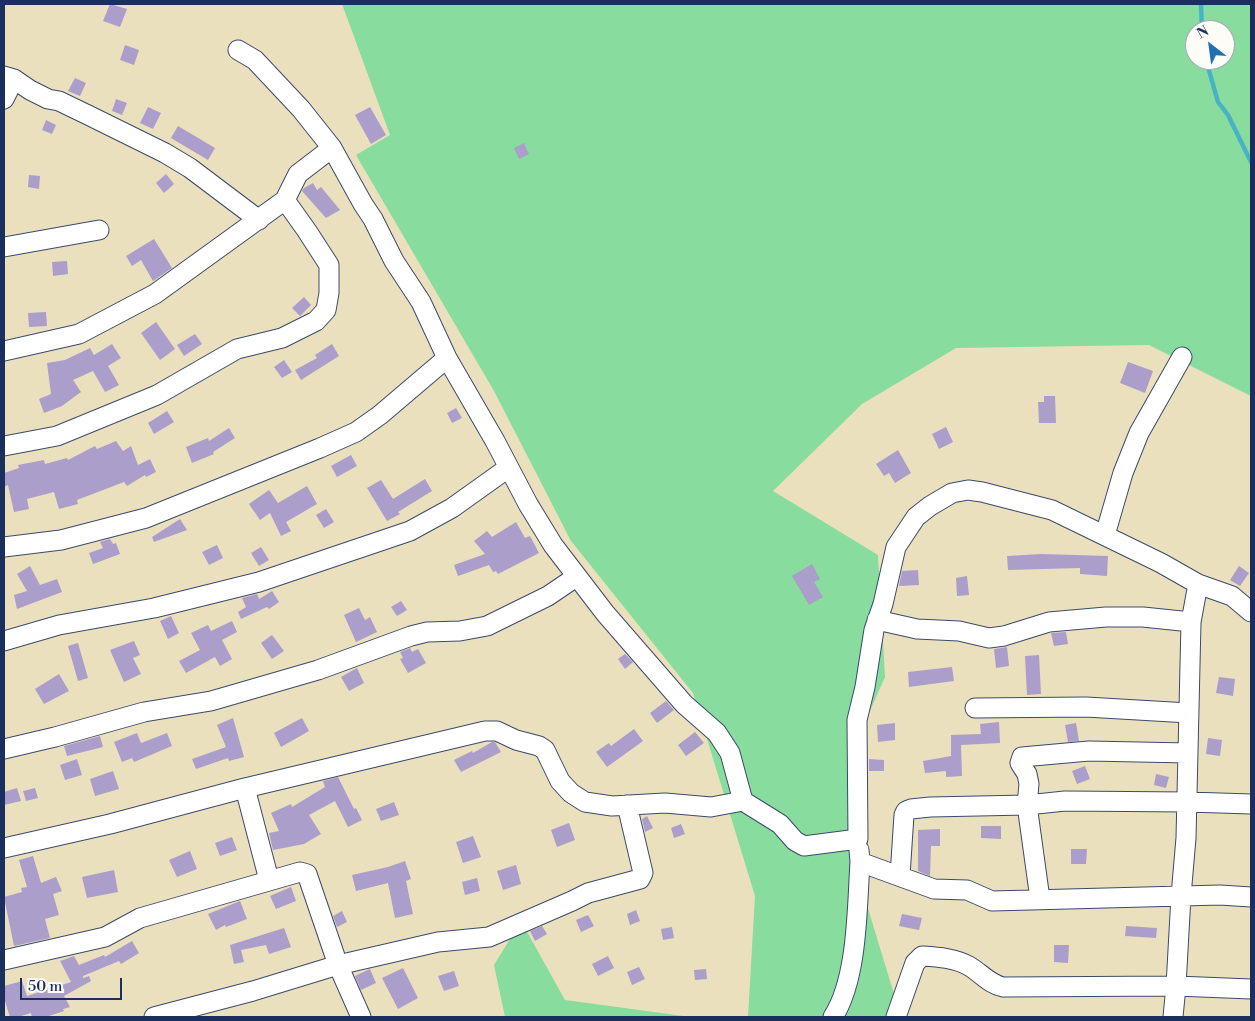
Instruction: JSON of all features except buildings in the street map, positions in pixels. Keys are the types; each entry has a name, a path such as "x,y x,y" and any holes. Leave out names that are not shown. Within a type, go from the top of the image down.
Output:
{"street":[{"path":"238,50 255,60 302,109 332,148 373,219 394,261 421,302 447,358 553,545 605,613 684,704 716,733 730,753 743,801"},
{"path":"4,98 9,78 48,99 59,101 165,153 190,168 259,220"},
{"path":"4,351 79,334 155,294 285,200 298,174 332,148"},
{"path":"4,446 57,436 157,395 237,349 282,338 316,321 326,310 329,293 329,265 285,200"},
{"path":"4,247 99,230"},
{"path":"1105,535 1123,472 1139,433 1182,357"},
{"path":"4,547 61,540 146,518 320,448 356,432 380,415 447,358"},
{"path":"4,641 59,625 154,608 258,582 410,531 452,508 508,468"},
{"path":"833,1017 839,1008 852,958 860,862 858,839 857,720 877,620 896,547 916,517 952,493 968,490 1026,502 1052,510 1105,535 1198,584 1232,596 1251,612"},
{"path":"4,749 144,712 211,701 318,670 411,636 427,632 460,631 487,626 548,596 576,577"},
{"path":"1173,1017 1188,802 1191,622 1198,584"},
{"path":"877,620 917,629 959,631 989,638 1004,636 1049,622 1106,617 1143,617 1191,622"},
{"path":"975,708 1086,707 1189,713"},
{"path":"4,848 110,824 245,788 485,731 497,732 516,740 540,746 545,750 560,781 571,793 584,802 612,806 665,803 711,807 743,801 780,824 795,841 804,846 858,839"},
{"path":"1040,899 1027,805 1029,784 1027,774 1020,762 1022,757 1089,751 1188,753"},
{"path":"245,788 270,880"},
{"path":"900,876 904,815 906,811 911,809 1027,805 1065,801 1251,804"},
{"path":"154,1017 253,991 338,965 438,942 489,937 588,893 640,879 643,873 627,805"},
{"path":"860,862 934,889 967,890 992,901 1220,895 1251,897"},
{"path":"4,960 105,937 140,918 300,872 307,874 338,965 361,1017"},
{"path":"896,1017 915,963 922,956 942,957 968,965 994,985 1003,987 1176,986 1251,988"}],"green space":[{"path":"342,4 1251,4 1251,396 1149,345 956,348 862,404 773,491 878,555 885,677 851,754 852,856 901,1017 748,1017 755,896 693,693 571,541 494,391 356,155 390,135"},
{"path":"521,921 565,1000 691,1017 505,1017 494,965"}],"waterway":[{"path":"1201,4 1202,20"},
{"path":"1209,70 1218,102 1228,115 1251,162"}]}
